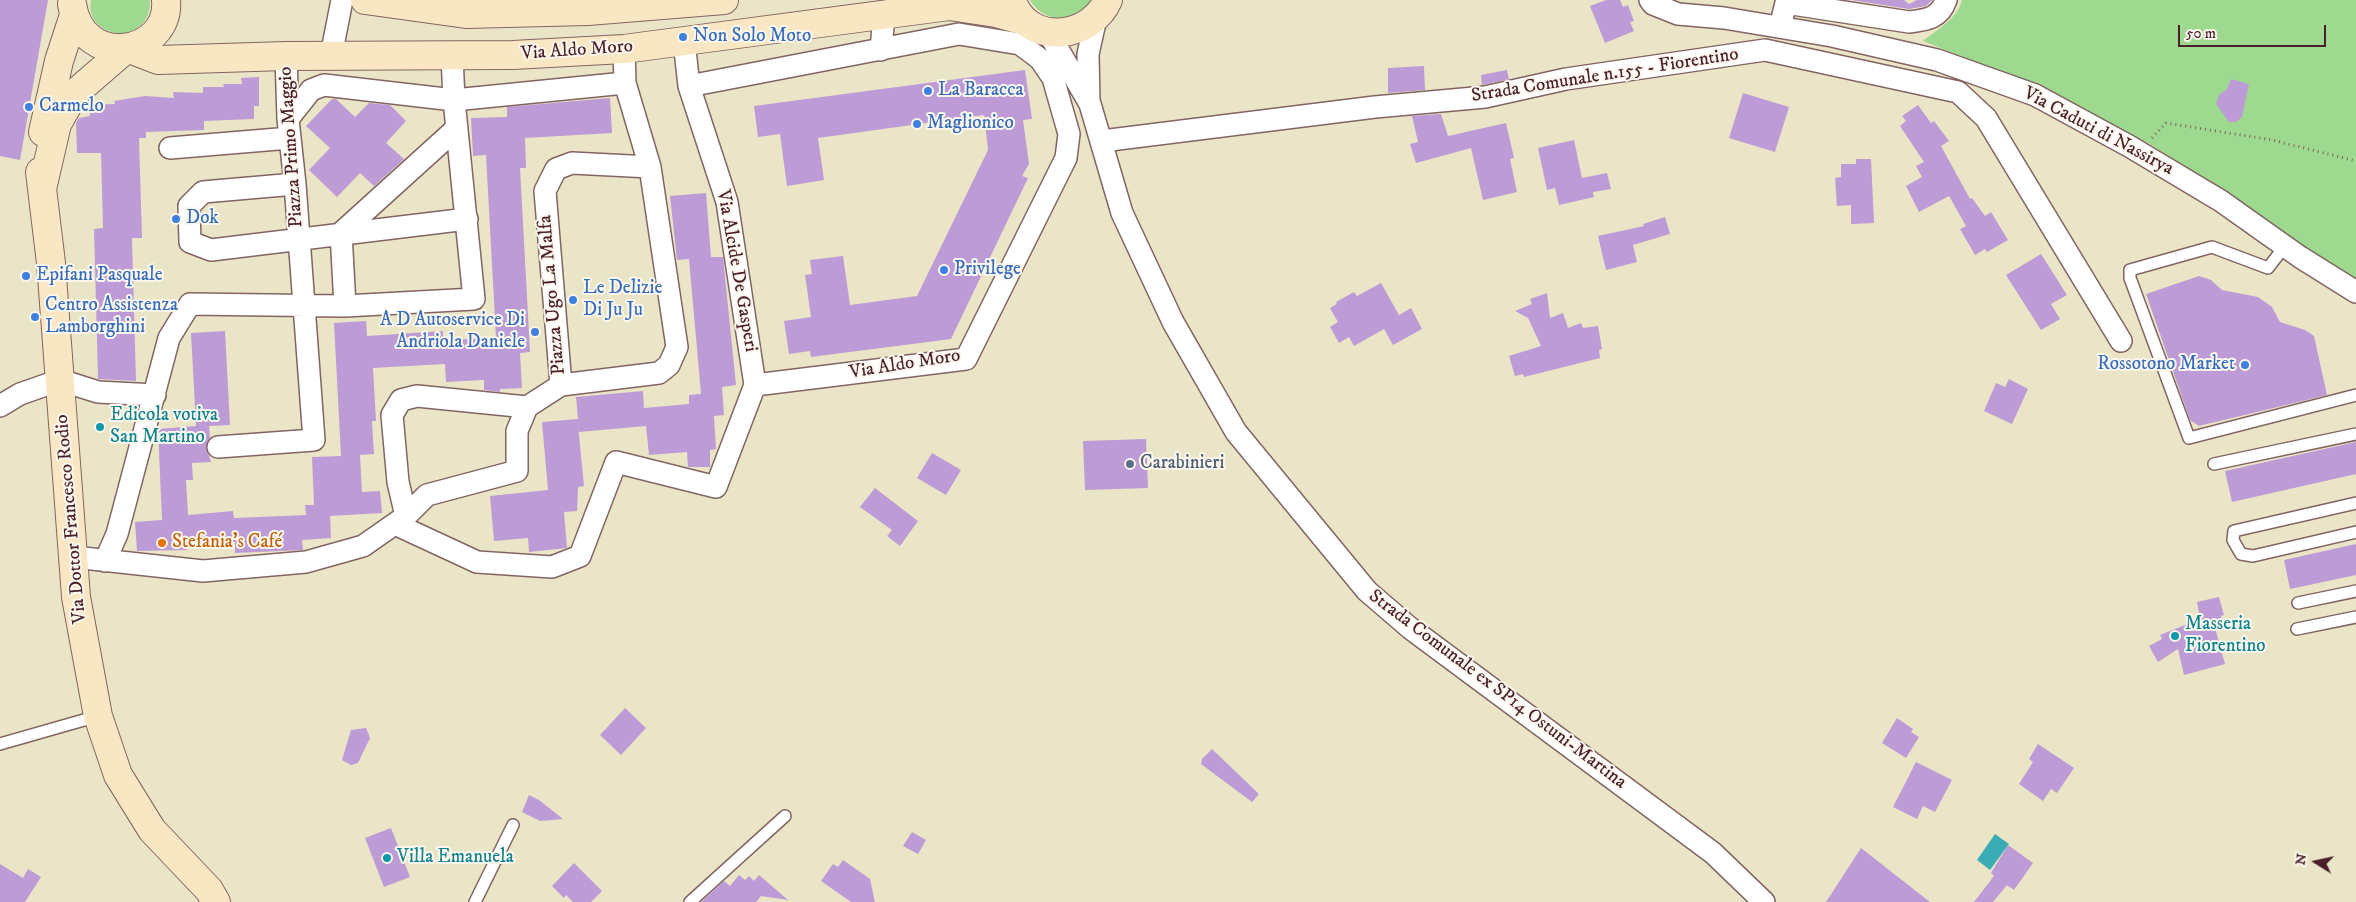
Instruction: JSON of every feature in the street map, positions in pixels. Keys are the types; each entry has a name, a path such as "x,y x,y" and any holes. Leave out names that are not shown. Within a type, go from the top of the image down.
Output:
{"main road":[{"name":"Via Dottor Francesco Rodio","path":"73,8 80,28 88,38 100,45 113,49 127,48 142,43 154,33 163,20 166,0"},
{"name":"Via Aldo Moro","path":"365,0 468,7 588,11 724,0"},
{"name":"Via Aldo Moro","path":"127,48 158,60 286,56 452,56 624,49 948,6 1028,18 1065,33 1082,28 1106,5"},
{"name":"Via Dottor Francesco Rodio","path":"73,8 38,152 51,263 76,597 98,716 118,775 152,830 209,890 216,902"},
{"name":"Via Dottor Francesco Rodio","path":"42,189 57,124 74,94 127,48"}],"street":[{"path":"331,56 342,0"},
{"name":"Via Caduti di Nassirya","path":"1650,0 1653,4 1678,14 1724,18 1832,36 1937,60 2035,95 2139,152 2221,201 2285,246 2356,292"},
{"name":"Via Caduti di Nassirya","path":"1682,0 1724,18"},
{"path":"1780,27 1786,3 1910,22 1929,20 1943,10 1946,0"},
{"name":"Strada Comunale ex SP14 Ostuni-Martina","path":"1106,5 1088,54 1090,104 1126,221 1173,322 1236,432 1367,591 1410,628 1713,853 1764,902"},
{"path":"881,50 884,15"},
{"name":"Strada Comunale ex SP14 Ostuni-Martina","path":"1028,18 1090,104"},
{"name":"Via Aldo Moro","path":"689,86 959,34 1020,44 1040,58 1053,78 1069,134 1066,158 966,359 755,385"},
{"name":"Via Alcide De Gasperi","path":"684,42 689,86 727,202 755,385"},
{"name":"Piazza Ugo La Malfa","path":"624,49 625,83 650,167 677,347 669,365 659,373 561,385 545,192 556,169 572,163 650,167"},
{"name":"Strada Comunale n.155 - Fiorentino","path":"1102,141 1375,107 1485,97 1566,79 1765,50 1958,92 1986,118 2120,341"},
{"name":"Piazza Primo Maggio","path":"218,448 314,440 305,305 289,128 286,56"},
{"path":"104,560 117,534 169,338 190,304 345,306 474,299 454,100 452,56"},
{"name":"Via Aldo Moro","path":"289,128 311,90 324,85 454,100 625,83"},
{"path":"170,148 289,128"},
{"path":"345,306 341,233 457,128"},
{"path":"295,184 203,192 189,206 190,242 211,250 299,238"},
{"name":"Piazza Primo Maggio","path":"299,238 467,219"},
{"path":"0,406 20,394 60,380 98,392 155,395"},
{"path":"74,557 203,571 306,562 363,546 400,520 427,495 517,471 517,432 527,407 561,385"},
{"path":"400,520 477,562 552,567 580,556 616,462 716,487 755,385"},
{"path":"400,520 392,415 401,400 417,396 527,407"}],"lane":[{"path":"2285,246 2268,268 2212,248 2130,270 2130,278 2189,438 2356,394"},
{"path":"2214,464 2356,434"},
{"path":"2356,503 2234,531 2233,540 2241,554 2253,556 2356,532"},
{"path":"2298,603 2356,591"},
{"path":"2297,629 2356,617"},
{"path":"0,744 98,716"},
{"path":"690,902 785,816"},
{"path":"475,902 513,825"}],"path":[{"path":"2139,152 2166,123 2272,140 2356,161"}],"green space":[{"path":"91,0 150,0 147,15 140,26 130,32 118,33 107,30 97,24 92,13"},
{"path":"1030,0 1092,0 1077,13 1060,18 1044,14"},
{"path":"1962,0 2356,0 2356,281 2150,144 2019,79 1923,41 1952,18"}],"water":[{"path":"1995,834 2009,844 1990,870 1977,860"}],"building":[{"path":"0,0 48,0 20,160 0,156"},
{"path":"1606,0 1620,0 1623,7 1628,5 1634,21 1630,22 1634,31 1605,43 1590,6"},
{"path":"1851,0 1904,0 1909,4 1917,0 1932,0 1926,6 1909,9"},
{"path":"1424,66 1425,90 1388,93 1388,68"},
{"path":"1025,70 1032,119 1023,120 1029,164 1022,176 1028,178 951,339 811,357 810,351 789,354 784,321 811,317 805,275 812,274 810,260 843,256 850,305 917,296 988,150 984,115 818,138 824,180 787,186 780,134 758,137 754,106"},
{"path":"1507,70 1509,79 1482,85 1481,75"},
{"path":"259,77 259,106 254,106 254,119 204,121 204,130 146,132 146,138 139,138 142,238 132,238 136,381 98,379 94,229 103,228 101,153 77,153 76,123 79,118 90,116 89,105 115,104 114,101 145,96 174,98 173,92 203,93 203,87 224,87 223,84 242,84 241,78"},
{"path":"2231,79 2249,84 2242,117 2236,122 2229,122 2216,104 2219,95 2227,89"},
{"path":"1743,93 1789,107 1775,152 1729,138"},
{"path":"610,98 612,133 525,138 526,168 520,168 530,352 520,353 522,388 500,389 500,392 484,390 484,380 446,382 445,364 373,368 376,421 372,421 374,454 360,455 362,492 380,491 382,513 330,516 331,538 302,540 303,550 235,553 235,542 187,545 187,550 137,551 135,522 162,520 158,429 196,426 191,333 225,331 230,425 209,426 210,438 206,447 211,462 192,463 193,480 186,480 188,515 233,511 234,518 306,515 305,505 314,505 312,457 341,456 334,323 366,321 367,336 443,331 443,340 496,338 486,155 473,156 471,118 507,117 507,107"},
{"path":"332,99 336,99 355,117 369,103 390,105 406,121 386,143 404,159 374,186 360,173 337,197 309,170 330,148 306,126"},
{"path":"1918,105 1931,123 1934,121 1949,141 1941,146 1970,199 1972,198 1985,216 1991,212 2008,240 1987,252 1985,249 1975,255 1960,229 1966,226 1949,196 1919,212 1906,186 1922,177 1916,166 1924,162 1900,126 1906,121 1902,116"},
{"path":"1441,114 1448,136 1506,123 1514,158 1510,159 1517,192 1483,200 1471,148 1416,163 1410,144 1418,142 1412,116"},
{"path":"1574,140 1582,178 1607,173 1611,189 1593,192 1594,197 1559,205 1555,188 1547,190 1538,148"},
{"path":"1856,159 1871,159 1874,223 1851,224 1851,205 1837,206 1835,178 1841,177 1841,164 1856,164"},
{"path":"706,193 711,257 723,257 736,385 722,387 724,415 714,416 716,449 710,450 710,467 688,467 687,452 649,455 646,426 579,432 578,425 584,486 578,487 577,511 564,512 567,548 529,552 528,538 494,541 490,496 548,490 542,422 578,419 576,397 643,391 644,408 689,404 689,395 701,394 689,259 677,260 670,196"},
{"path":"1665,217 1670,234 1633,245 1637,262 1606,270 1598,236 1644,226 1643,224"},
{"path":"2041,254 2067,295 2051,304 2060,319 2041,330 2006,275"},
{"name":"Rossotono Market","path":"2199,276 2211,280 2222,290 2258,297 2272,307 2280,322 2305,330 2314,336 2327,395 2199,426 2190,420 2146,294"},
{"path":"1381,283 1399,315 1411,308 1422,329 1393,345 1384,329 1354,346 1349,337 1339,343 1330,327 1338,322 1330,308 1337,304 1336,302 1354,292 1357,296"},
{"path":"1547,293 1550,318 1563,313 1568,328 1581,323 1583,328 1598,326 1602,349 1599,350 1600,358 1524,377 1523,374 1515,376 1509,356 1541,346 1528,318 1515,311 1532,304 1530,299"},
{"path":"2009,379 2028,389 2012,424 1984,411 1996,383 2005,387"},
{"path":"1146,439 1148,488 1085,490 1083,441"},
{"path":"2356,442 2356,474 2232,502 2225,471"},
{"path":"932,453 961,470 946,495 917,478"},
{"path":"875,488 918,521 900,546 887,536 892,530 860,507"},
{"path":"2356,544 2356,575 2290,589 2284,560"},
{"name":"Masseria Fiorentino","path":"2219,597 2224,615 2221,616 2223,626 2215,628 2225,664 2184,675 2178,649 2158,662 2149,646 2162,639 2160,635 2200,619 2197,602"},
{"path":"625,708 646,728 621,755 600,735"},
{"path":"1897,718 1913,729 1911,732 1919,737 1906,758 1882,743"},
{"path":"366,728 370,738 358,763 351,765 342,760 351,730"},
{"path":"2038,744 2074,768 2057,793 2051,789 2043,801 2019,784 2033,762 2029,759"},
{"path":"1212,749 1259,794 1252,802 1201,764 1202,759"},
{"path":"1916,762 1952,780 1935,812 1923,806 1917,819 1893,807"},
{"path":"529,795 539,800 563,819 540,821 522,812"},
{"name":"Villa Emanuela","path":"391,828 410,877 384,887 365,838"},
{"path":"912,832 926,840 918,854 903,846"},
{"path":"2008,845 2033,863 2014,890 2007,885 1993,902 1974,902 1994,876 1991,873"},
{"path":"1861,848 1930,902 1826,902"},
{"path":"843,860 870,879 875,902 851,902 821,881 833,864 838,867"},
{"path":"574,863 602,891 591,902 573,902 566,895 564,898 552,886"},
{"path":"0,864 23,878 28,869 41,877 25,902 0,902"},
{"path":"739,875 745,880 749,876 754,881 759,875 788,900 761,896 756,902 701,902 724,881 730,886"}],"place":[{"name":"Non Solo Moto","path":"683,37"},
{"name":"La Baracca","path":"928,91"},
{"name":"Carmelo","path":"29,107"},
{"name":"Maglionico","path":"917,124"},
{"name":"Dok","path":"176,219"},
{"name":"Privilege","path":"944,270"},
{"name":"Epifani Pasquale","path":"26,276"},
{"name":"Le Delizie Di Ju Ju","path":"573,300"},
{"name":"Centro Assistenza Lamborghini","path":"35,317"},
{"name":"A D Autoservice Di Andriola Daniele","path":"535,332"},
{"name":"Rossotono Market","path":"2245,365"},
{"name":"Edicola votiva San Martino","path":"100,427"},
{"name":"Carabinieri","path":"1130,464"},
{"name":"Stefania's Café","path":"162,543"},
{"name":"Masseria Fiorentino","path":"2175,636"},
{"name":"Villa Emanuela","path":"387,858"}]}
